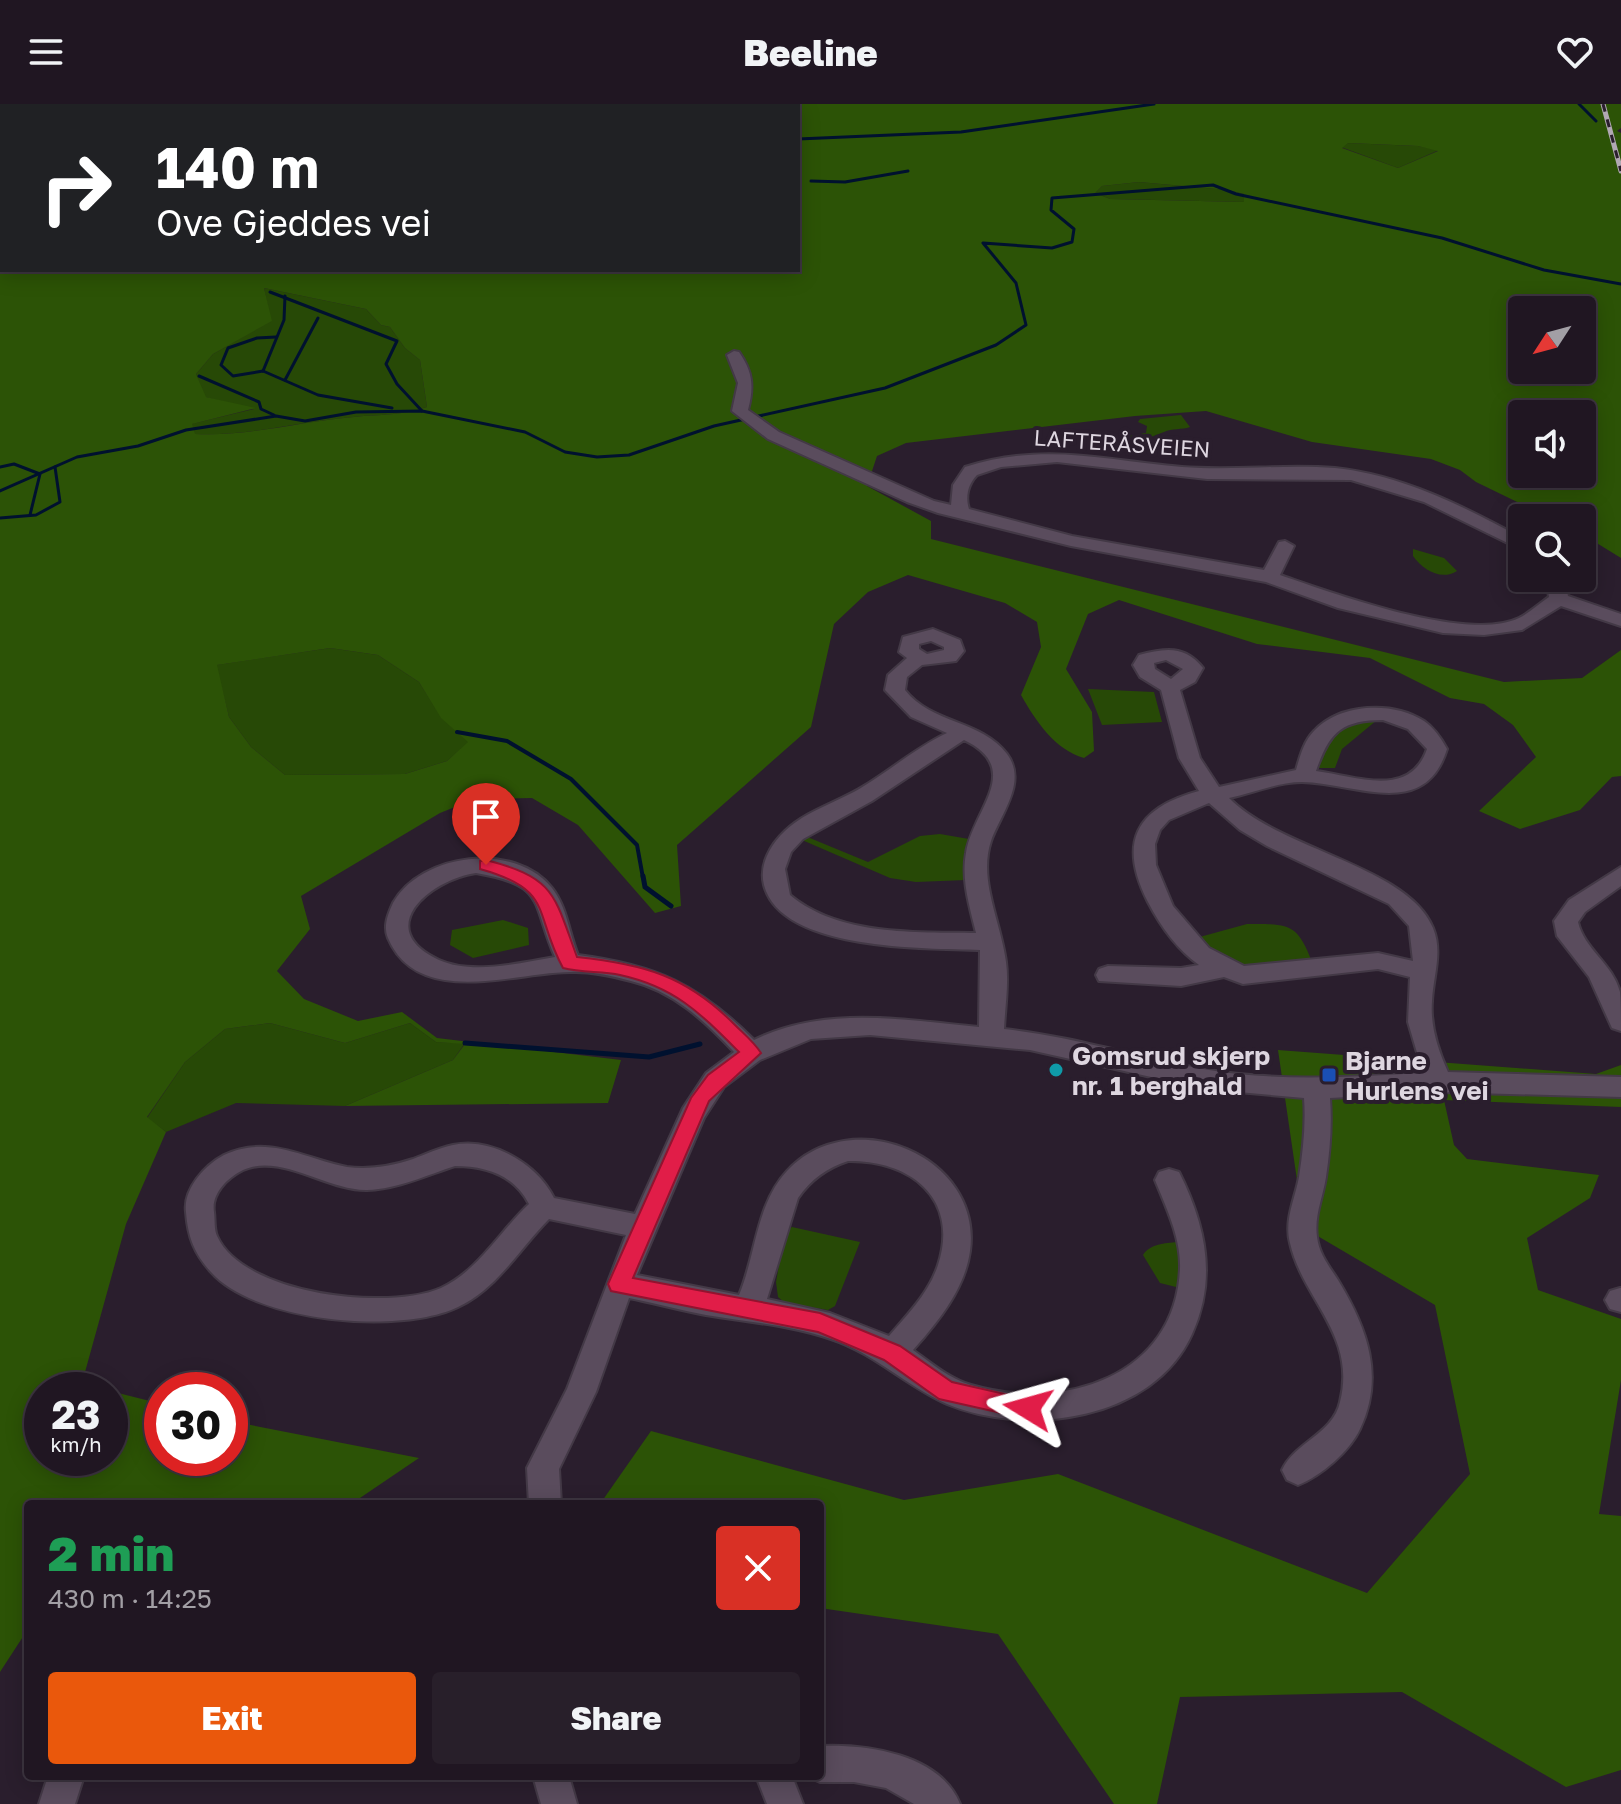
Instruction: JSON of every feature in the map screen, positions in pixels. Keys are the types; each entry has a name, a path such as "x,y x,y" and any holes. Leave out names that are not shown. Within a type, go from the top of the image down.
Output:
{"street":[{"path":"734,355 741,365 748,395 740,411 766,431 841,464 903,497 1071,541 1270,577 1345,604 1443,627 1484,629 1522,624 1559,599"},
{"name":"LAFTERÅSVEIEN","path":"963,513 959,509 960,487 971,471 1022,459 1061,460 1200,474 1341,475 1394,485 1424,496 1508,538"},
{"path":"1270,577 1285,546"},
{"path":"1558,592 1559,599"},
{"path":"1559,599 1621,620"},
{"path":"918,659 898,675 895,690 901,701 990,749 1000,759 1003,769 1000,797 984,828 975,866 994,972 991,1038"},
{"path":"1170,687 1176,722 1198,775 1231,814 1267,840 1372,883 1398,899 1423,928 1427,943 1419,1011 1427,1055 1440,1082"},
{"path":"1223,969 1201,957 1170,921 1151,887 1143,844 1148,827 1162,811 1213,794 1304,775 1375,787 1398,785 1419,778 1432,768 1437,749 1428,733 1403,719 1385,714 1356,717 1322,733 1313,746 1304,775"},
{"path":"961,734 925,752 850,805 797,832 778,853 773,881 784,901 803,917 828,927 876,937 990,942"},
{"path":"570,963 545,895 533,884 493,866 470,864 438,871 418,886 398,915 396,930 404,948 428,966 446,971 485,972 570,963 616,967 664,980 703,1004 751,1053"},
{"path":"1621,875 1577,906 1566,921 1569,936 1611,973 1621,1022"},
{"path":"1108,975 1181,977 1223,969 1264,975 1378,961 1423,972"},
{"path":"545,1500 543,1468 581,1392 619,1284 701,1098 715,1080 751,1053 791,1035 828,1028 870,1026 991,1038 1064,1046 1205,1079 1316,1089 1440,1082 1621,1087"},
{"path":"1298,1470 1332,1442 1346,1424 1356,1401 1360,1377 1351,1330 1304,1247 1302,1227 1317,1148 1319,1110 1316,1089"},
{"path":"748,1308 763,1278 780,1206 798,1177 812,1165 842,1151 859,1148 898,1154 921,1165 940,1184 955,1216 958,1238 953,1264 937,1297 892,1353"},
{"path":"544,1207 516,1232 486,1271 460,1292 425,1307 392,1312 337,1308 277,1295 254,1286 231,1273 205,1244 198,1216 201,1197 216,1175 236,1162 269,1156 367,1179 404,1172 455,1155 480,1155 520,1174 544,1207 644,1227"},
{"path":"619,1284 820,1323 892,1353 947,1391 1009,1407 1039,1409 1085,1401 1142,1375 1178,1337 1191,1299 1194,1266 1188,1232 1169,1180"},
{"path":"824,1764 849,1762 880,1766 928,1790 942,1804"},
{"path":"57,1804 65,1780"},
{"path":"552,1780 559,1804"},
{"path":"776,1780 785,1804"}],"green space":[{"path":"800,104 1621,104 1621,128 1617,131 1621,133 1621,558 1596,543 1596,504 1521,504 1476,482 1460,470 1431,459 1312,442 1206,411 1135,416 906,443 877,456 867,486 931,521 931,539 1504,682 1582,678 1621,650 1621,776 1612,777 1580,810 1520,829 1479,811 1536,757 1513,725 1484,704 1450,698 1370,658 1257,644 1119,600 1088,614 1066,669 1092,712 1094,751 1084,758 1055,741 1039,724 1021,695 1041,647 1037,622 1005,603 908,575 868,592 834,624 811,727 677,845 681,906 655,913 578,825 532,798 475,799 440,813 301,896 310,929 277,971 304,999 358,1021 402,1012 437,1038 621,1060 608,1103 345,1106 453,1060 465,1044 436,1042 410,1023 345,1043 270,1023 225,1029 185,1062 147,1117 166,1132 126,1224 85,1372 24,1372 24,1476 128,1476 128,1396 144,1400 144,1476 248,1476 248,1425 419,1458 357,1500 24,1500 24,1635 0,1672 0,272 800,272","holes":["1348,143 1418,146 1438,151 1398,168 1342,148","1139,182 1228,190 1244,194 1244,202 1110,199 1095,193 1102,186","264,288 366,309 381,325 390,327 405,348 420,360 427,407 255,431 195,434 192,424 256,408 206,397 196,374 213,354 272,321","330,648 378,655 419,682 441,718 468,742 447,761 405,774 285,775 251,747 229,717 217,665"]},
{"path":"1348,143 1439,150 1398,168 1341,147"},
{"path":"1139,182 1228,190 1244,194 1244,202 1110,199 1095,193 1102,186"},
{"path":"264,288 366,309 381,325 390,327 405,348 420,360 427,407 254,431 194,434 191,424 254,409 205,397 196,374 213,354 271,321"},
{"path":"1181,415 1190,427 1144,439 1121,437 1146,433 1147,426 1138,422 1140,419"},
{"path":"1413,549 1444,558 1457,571 1445,575 1427,570 1413,556"},
{"path":"330,648 378,655 419,682 441,717 469,742 447,761 405,774 285,775 251,747 229,717 216,665"},
{"path":"1088,689 1154,692 1162,722 1102,725"},
{"path":"1377,720 1342,749 1335,768 1318,768 1320,747 1336,729 1349,723"},
{"path":"940,834 969,839 966,880 916,882 890,878 802,840 805,836 868,862 920,836"},
{"path":"503,920 528,928 529,945 473,958 450,945 452,930"},
{"path":"1247,924 1282,925 1296,932 1312,962 1263,970 1226,964 1196,938"},
{"path":"270,1023 345,1043 410,1023 436,1042 465,1043 453,1060 345,1106 236,1103 166,1132 147,1118 185,1062 225,1029"},
{"path":"1278,1050 1596,1074 1621,1065 1621,1107 1444,1100 1454,1145 1467,1159 1599,1175 1590,1198 1527,1238 1538,1290 1621,1319 1621,1380 1599,1514 1621,1516 1621,1770 1566,1787 1402,1692 1180,1697 1157,1804 1114,1804 998,1634 824,1609 824,1500 603,1500 651,1431 904,1500 1058,1474 1367,1593 1470,1474 1435,1305 1304,1228"},
{"path":"792,1227 860,1242 835,1306 828,1310 785,1303 778,1297 776,1282 785,1231"},
{"path":"1177,1242 1183,1280 1180,1288 1160,1283 1143,1255 1154,1246"}],"waterway":[{"path":"800,139 961,132 1154,104"},
{"path":"1579,104 1596,121"},
{"path":"811,181 845,182 908,171"},
{"path":"422,411 525,432 565,452 597,457 629,455 714,426 885,388 996,345 1026,325 1016,283 983,243 1052,248 1072,242 1074,229 1051,210 1052,198 1213,185 1236,194 1442,238 1544,270 1621,284"},
{"path":"270,292 285,298"},
{"path":"263,371 284,320 285,298"},
{"path":"285,298 397,341 386,364 397,384 422,411"},
{"path":"285,380 318,318"},
{"path":"263,371 233,376 221,365 228,348 257,338 276,337"},
{"path":"263,371 318,395 392,408"},
{"path":"199,376 259,402 261,409 274,415"},
{"path":"39,474 77,457 138,446 186,430 276,416 305,421 356,412 422,411"},
{"path":"0,467 14,464 39,474"},
{"path":"0,518 36,515 60,502 55,467"},
{"path":"0,491 39,474"},
{"path":"30,515 39,474"},
{"path":"457,732 507,741 571,779 637,845 643,878"},
{"path":"643,876 645,887 671,906"},
{"path":"465,1043 649,1057 700,1044"}],"railway":[{"path":"1603,104 1621,171"}],"place":[{"name":"Gomsrud skjerp nr. 1 berghald","path":"1056,1070"},
{"name":"Bjarne Hurlens vei","path":"1329,1075"}],"route":[{"path":"486,865 512,872 545,895 570,963 616,967 664,980 703,1004 751,1053 715,1080 701,1098 619,1284 820,1323 849,1332 896,1355 947,1391 1009,1407 1028,1408"}]}
